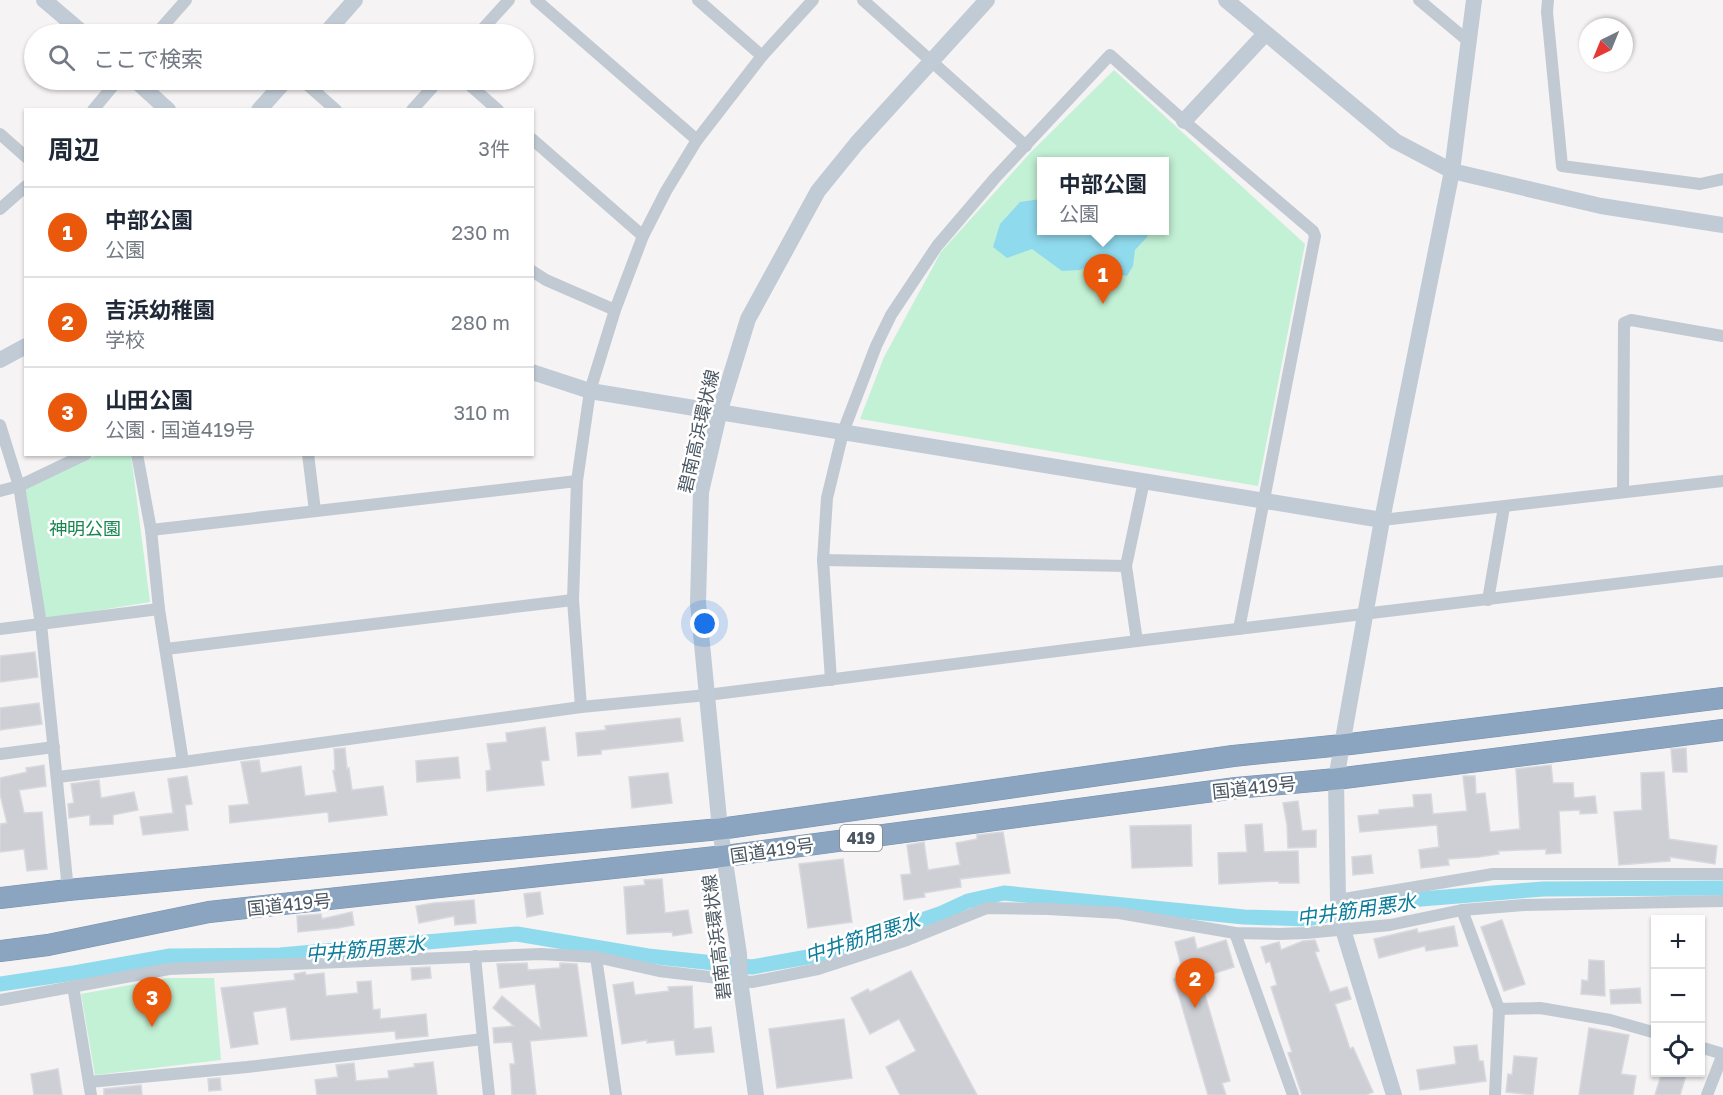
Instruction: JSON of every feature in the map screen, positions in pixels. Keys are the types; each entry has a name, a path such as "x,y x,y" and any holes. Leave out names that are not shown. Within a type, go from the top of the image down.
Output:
{"highway":[{"name":"国道419号","path":"0,898 720,829 1233,756 1342,745 1723,698"},
{"name":"国道419号","path":"0,951 48,945 208,912 725,856 1236,788 1336,779 1723,730"}],"street":[{"path":"44,0 72,24"},
{"path":"165,24 186,0"},
{"path":"334,24 355,0"},
{"path":"487,24 509,0"},
{"path":"536,0 697,141"},
{"path":"698,0 762,56"},
{"path":"581,707 573,600 577,481 590,391 615,310 643,236 666,191 697,141 762,56 813,0"},
{"path":"863,0 1026,146"},
{"name":"碧南高浜環状線","path":"756,1095 740,980 739,954 720,829 698,603 701,492 720,411 748,319 818,191 857,143 987,0"},
{"path":"1226,0 1395,141 1452,171 1601,206 1723,225"},
{"path":"1419,0 1468,41"},
{"path":"1394,1095 1342,926 1338,902 1336,779 1382,520 1452,171 1474,0"},
{"path":"1548,0 1547,12 1563,166 1700,184 1723,179"},
{"path":"1184,121 1265,34"},
{"path":"831,680 823,560 828,498 843,432 876,346 891,315 937,246 995,178 1110,55 1313,231 1315,236 1239,629"},
{"path":"95,108 110,90"},
{"path":"146,90 166,108"},
{"path":"261,108 277,90"},
{"path":"313,90 334,108"},
{"path":"414,108 430,90"},
{"path":"475,90 496,108"},
{"path":"0,134 24,155"},
{"path":"534,141 643,236"},
{"path":"0,209 24,188"},
{"path":"534,272 546,280 615,310"},
{"path":"1623,492 1624,323 1631,320 1723,336"},
{"path":"0,360 24,347"},
{"path":"534,373 590,391 1382,520 1723,482"},
{"path":"0,425 19,486 41,624 68,890"},
{"path":"0,491 19,486 82,456"},
{"path":"137,456 151,530 159,609 183,762"},
{"path":"308,456 315,511"},
{"path":"151,530 577,481"},
{"path":"1137,641 1126,566 1144,481"},
{"path":"1488,600 1504,507"},
{"path":"823,560 1126,566"},
{"path":"58,777 581,707 707,695 1723,571"},
{"path":"166,649 573,600"},
{"path":"0,629 159,609"},
{"path":"0,754 54,747"},
{"path":"1338,902 1493,874 1723,874"},
{"path":"0,1000 169,969 541,954 596,957 659,971 752,982 818,969 907,940 987,908 1119,913 1235,933 1306,933 1342,926 1390,925 1462,910 1524,905 1723,901"},
{"path":"1462,910 1499,1009 1495,1095"},
{"path":"1235,933 1293,1095"},
{"path":"475,956 489,1095"},
{"path":"596,957 616,1095"},
{"path":"73,986 91,1095"},
{"path":"1499,1009 1540,1008 1610,1020 1651,1032"},
{"path":"89,1082 247,1067 483,1039"},
{"path":"1705,1048 1723,1054 1707,1095"}],"green space":[{"path":"1114,70 1305,244 1258,486 860,419 884,357 941,252 1031,152"},
{"name":"神明公園","path":"95,456 131,456 150,602 46,619 23,490"},
{"path":"168,978 214,978 221,1060 95,1075 81,994"}],"water":[{"path":"1037,200 1037,235 1148,236 1135,250 1133,266 1127,276 1114,273 1097,262 1080,270 1062,271 1032,249 1007,258 993,247 1000,224 1020,202"}],"building":[{"path":"35,652 38,677 0,682 0,656"},
{"path":"39,703 42,724 0,730 0,708"},
{"path":"680,718 683,741 601,750 601,754 578,756 576,733 606,730 605,726"},
{"path":"545,727 549,760 541,761 544,785 487,791 486,771 491,770 487,744 507,742 506,733"},
{"path":"345,748 352,790 383,786 387,815 329,822 328,812 230,823 229,806 249,804 241,762 259,760 261,773 301,766 305,796 337,792 333,771 335,770 334,749"},
{"path":"1686,748 1687,772 1673,772 1671,749"},
{"path":"458,757 460,778 417,782 416,761"},
{"path":"44,765 46,786 19,790 24,813 42,812 47,869 27,871 24,849 0,852 0,824 7,823 0,794 0,778 27,772 26,768"},
{"path":"1551,765 1553,783 1573,783 1574,798 1595,796 1597,813 1580,814 1580,810 1559,811 1561,853 1546,854 1546,849 1498,851 1499,854 1448,859 1449,865 1421,868 1419,850 1439,847 1437,825 1360,832 1358,816 1379,814 1379,810 1414,807 1413,795 1431,794 1433,814 1467,811 1463,776 1475,776 1476,794 1485,793 1490,832 1520,829 1516,769"},
{"path":"1664,772 1669,839 1717,846 1715,864 1670,857 1670,861 1619,865 1614,812 1642,810 1641,773"},
{"path":"668,773 672,803 632,808 629,777"},
{"path":"187,776 192,804 185,805 188,830 143,835 140,817 173,813 168,779"},
{"path":"99,780 101,798 134,792 138,810 113,815 113,824 90,825 90,815 69,818 68,804 74,803 71,784"},
{"path":"1298,801 1302,831 1316,830 1316,847 1288,848 1283,803"},
{"path":"1262,824 1264,852 1298,851 1299,883 1279,883 1279,881 1219,884 1218,853 1247,852 1245,825"},
{"path":"1191,825 1192,866 1132,868 1130,826"},
{"path":"1003,832 1010,873 960,879 961,887 924,893 925,897 904,900 901,875 911,874 907,845 924,842 928,870 960,865 956,843 977,839 977,835"},
{"path":"1371,855 1373,873 1353,875 1352,857"},
{"path":"843,859 852,922 808,928 799,864"},
{"path":"662,879 665,913 688,910 692,933 673,936 672,932 627,934 624,887 645,885 644,880"},
{"path":"540,892 543,914 527,917 524,894"},
{"path":"474,900 476,923 455,925 454,916 419,923 416,906"},
{"path":"352,912 354,925 298,932 297,916 321,914 322,919"},
{"path":"1502,920 1525,984 1504,991 1481,927"},
{"path":"1454,926 1458,946 1426,951 1425,946 1379,958 1374,939 1417,929 1418,933"},
{"path":"1194,937 1197,949 1226,940 1234,967 1200,978 1230,1081 1222,1083 1226,1095 1208,1095 1174,979 1184,976 1175,942"},
{"path":"1315,940 1319,951 1315,952 1330,992 1347,987 1351,999 1335,1004 1350,1049 1353,1047 1373,1092 1366,1095 1302,1095 1288,1053 1292,1052 1271,987 1277,985 1270,961 1266,963 1261,947 1279,942 1281,950 1303,941"},
{"path":"1589,960 1604,961 1605,996 1581,994 1582,980 1588,981"},
{"path":"527,963 528,970 560,968 560,963 577,964 587,1036 530,1041 536,1095 512,1095 510,1064 515,1064 512,1042 494,1043 493,1028 514,1026 493,1008 502,996 541,1029 535,984 500,988 497,964"},
{"path":"430,967 431,978 412,980 411,968"},
{"path":"911,971 977,1095 900,1095 886,1067 916,1051 899,1019 870,1034 851,998 868,989 870,992"},
{"path":"305,972 306,975 324,973 326,996 358,993 357,982 371,981 373,1010 380,1009 380,1019 426,1014 428,1036 396,1039 395,1031 291,1040 286,1007 253,1012 258,1044 231,1048 221,988 295,980 294,974"},
{"path":"633,982 635,995 669,991 668,987 692,986 694,1029 711,1027 714,1052 676,1055 674,1040 647,1043 647,1040 622,1044 613,985"},
{"path":"1640,988 1641,1003 1611,1004 1610,990"},
{"path":"844,1019 852,1078 777,1088 769,1029"},
{"path":"1589,1028 1629,1035 1621,1074 1636,1076 1633,1095 1579,1095"},
{"path":"1477,1045 1479,1061 1483,1061 1486,1081 1420,1090 1417,1070 1456,1064 1454,1047"},
{"path":"1514,1056 1537,1058 1533,1095 1506,1092 1508,1074 1512,1075"},
{"path":"433,1062 437,1095 317,1095 315,1080 338,1077 336,1065 354,1063 356,1081 389,1078 388,1071"},
{"path":"58,1069 62,1095 34,1095 31,1074"},
{"path":"1660,1077 1685,1077 1680,1095 1655,1095"},
{"path":"220,1078 221,1090 209,1091 208,1079"},
{"path":"141,1085 142,1095 104,1095 104,1089"}],"waterway":[{"name":"中井筋用悪水","path":"0,984 170,956 280,955 517,934 648,956 752,967 819,955 942,913 968,901 1004,893 1244,917 1308,919 1385,902 1543,889 1723,888"}],"place":[{"name":"中部公園","path":"1103,304"},
{"name":"吉浜幼稚園","path":"1195,1008"},
{"name":"山田公園","path":"152,1027"}]}
